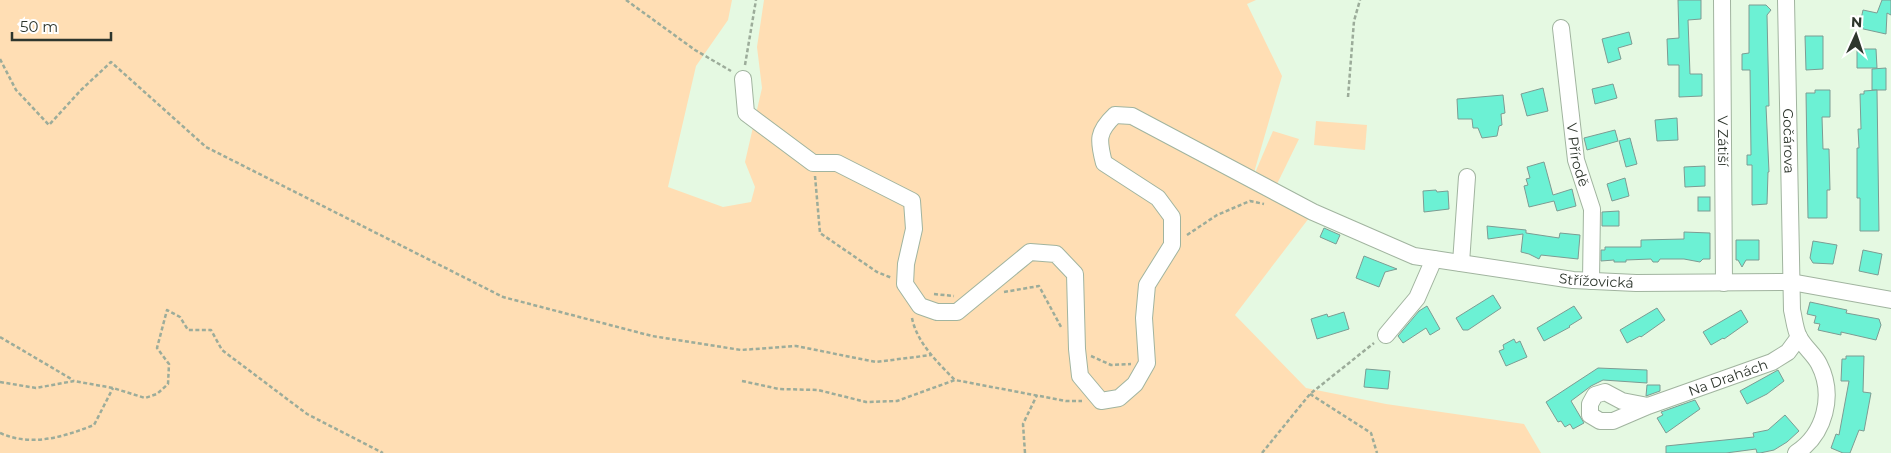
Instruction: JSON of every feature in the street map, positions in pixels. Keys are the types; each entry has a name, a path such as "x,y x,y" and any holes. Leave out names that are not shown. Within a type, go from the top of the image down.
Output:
{"street":[{"name":"V Zátiší","path":"1722,0 1724,283"},
{"name":"Gočárova","path":"1786,0 1791,282"},
{"name":"V Přírodě","path":"1562,28 1576,160 1592,209 1591,281"},
{"path":"743,79 746,113 813,163 837,163 912,201 914,229 906,264 905,284 920,306 937,312 957,312 1030,252 1056,254 1075,274 1077,349 1080,376 1101,401 1119,398 1135,384 1147,363 1144,318 1146,285 1172,245"},
{"name":"Střížovická","path":"1172,245 1172,217 1158,198 1104,163 1099,145 1104,126 1115,115 1132,116 1313,212 1414,256 1573,280 1636,283 1791,282 1891,300"},
{"path":"1460,263 1467,177"},
{"path":"1386,335 1417,298 1434,259"},
{"path":"1791,282 1792,310 1798,337 1812,351 1819,363 1824,375 1828,396 1825,413 1812,438 1796,453"},
{"name":"Na Drahách","path":"1648,406 1772,362 1788,352 1798,337"}],"path":[{"path":"626,0 695,50 743,79 756,0"},
{"path":"1348,98 1354,21 1360,0"},
{"path":"0,59 16,90 49,125 81,90 112,62 206,147 503,297 652,336 741,350 796,346 876,362 932,355 955,380"},
{"path":"813,163 820,233 876,272 905,284"},
{"path":"1172,245 1217,215 1250,201 1268,204"},
{"path":"928,292 936,295 976,298 1039,286 1062,328"},
{"path":"0,337 74,381 113,388 145,398 157,394 168,384 169,364 157,348 167,310 180,317 188,330 212,330 222,350 307,414 383,453"},
{"path":"1262,453 1310,394 1386,335"},
{"path":"1077,349 1111,365 1147,363"},
{"path":"742,381 779,389 818,390 866,402 897,401 955,380 1066,401 1101,401"},
{"path":"0,382 36,388 74,381"},
{"path":"0,433 40,441 66,436 94,425 113,388"},
{"path":"1310,394 1371,433 1377,453"},
{"path":"1025,453 1023,424 1036,396"}],"shaded area":[{"path":"0,0 732,0 728,20 696,66 668,187 723,207 751,202 755,187 745,162 762,88 757,47 764,0 1256,0 1247,4 1282,76 1253,176 1309,218 1235,315 1306,388 1386,404 1524,424 1541,453 0,453"},
{"path":"1316,121 1367,125 1365,150 1314,145"},
{"path":"1273,131 1299,139 1277,184 1255,173"}],"building":[{"path":"1678,0 1701,0 1701,19 1688,20 1690,74 1702,74 1702,96 1679,97 1679,65 1668,65 1667,39 1679,38"},
{"path":"1882,0 1891,0 1891,15 1887,13 1886,34 1859,28 1863,10 1877,13"},
{"path":"1749,5 1766,5 1771,10 1767,15 1769,106 1766,106 1769,172 1767,204 1752,205 1752,165 1747,165 1747,155 1751,155 1750,70 1742,70 1742,54 1749,53"},
{"path":"1629,32 1632,44 1618,48 1621,59 1608,63 1602,39"},
{"path":"1805,36 1823,36 1823,69 1806,70"},
{"path":"1857,49 1876,49 1877,68 1857,68"},
{"path":"1886,68 1886,90 1872,90 1872,69"},
{"path":"1613,84 1617,98 1595,104 1592,89"},
{"path":"1543,88 1548,111 1527,116 1521,94"},
{"path":"1815,90 1830,90 1830,117 1822,117 1823,149 1829,149 1830,190 1827,190 1827,218 1808,218 1806,93 1815,93"},
{"path":"1877,90 1879,231 1860,231 1860,198 1857,198 1857,148 1859,148 1858,129 1861,129 1860,94 1864,94 1864,91"},
{"path":"1503,95 1505,113 1501,114 1502,125 1499,126 1497,136 1482,138 1478,128 1473,128 1472,119 1458,119 1457,99"},
{"path":"1677,118 1678,140 1657,141 1655,120"},
{"path":"1615,130 1618,141 1587,150 1584,138"},
{"path":"1630,138 1637,164 1626,167 1619,141"},
{"path":"1544,162 1553,195 1572,189 1576,206 1557,211 1554,201 1529,207 1524,186 1528,185 1526,179 1530,178 1527,167"},
{"path":"1705,166 1705,186 1685,187 1684,167"},
{"path":"1625,178 1629,196 1612,201 1607,184"},
{"path":"1436,190 1437,192 1448,191 1449,209 1424,212 1423,191"},
{"path":"1698,197 1710,197 1710,211 1698,211"},
{"path":"1619,211 1619,226 1602,226 1602,212"},
{"path":"1487,226 1526,230 1526,233 1559,238 1560,233 1580,235 1578,259 1541,255 1539,259 1521,252 1523,234 1488,239"},
{"path":"1324,228 1340,235 1336,244 1320,237"},
{"path":"1684,232 1710,233 1710,259 1703,259 1700,262 1684,259 1660,259 1658,262 1653,262 1651,259 1626,260 1626,262 1614,262 1614,260 1601,261 1601,250 1605,250 1605,247 1641,247 1641,240 1684,239"},
{"path":"1736,240 1759,240 1759,260 1746,260 1742,267 1738,260 1736,260"},
{"path":"1813,241 1837,245 1833,264 1813,263 1810,258"},
{"path":"1863,250 1882,254 1878,275 1859,271"},
{"path":"1364,256 1397,269 1385,272 1379,287 1356,278"},
{"path":"1493,295 1501,308 1468,330 1463,330 1456,318"},
{"path":"1810,302 1847,310 1846,313 1879,319 1881,325 1876,340 1841,332 1841,335 1818,330 1820,324 1814,323 1816,316 1807,314"},
{"path":"1427,306 1440,329 1430,335 1426,328 1403,343 1398,336 1419,311"},
{"path":"1574,306 1582,318 1544,341 1537,328"},
{"path":"1657,308 1665,320 1641,337 1627,343 1620,330"},
{"path":"1741,310 1748,322 1724,339 1711,345 1703,332"},
{"path":"1344,312 1349,329 1317,339 1311,319 1327,314 1328,317"},
{"path":"1514,339 1516,343 1520,341 1527,357 1506,366 1499,351 1504,349 1503,345"},
{"path":"1846,356 1864,356 1863,392 1871,393 1864,431 1859,430 1850,453 1843,453 1831,448 1836,434 1839,435 1849,381 1841,381 1842,359 1846,359"},
{"path":"1598,368 1647,370 1647,383 1603,380 1591,386 1571,401 1584,423 1573,429 1570,424 1565,427 1561,421 1558,422 1546,402"},
{"path":"1366,369 1390,371 1388,389 1364,387"},
{"path":"1778,370 1784,381 1767,394 1747,404 1740,391"},
{"path":"1647,385 1660,385 1660,391 1646,396"},
{"path":"1695,400 1700,409 1666,433 1657,418 1663,415 1661,412"},
{"path":"1785,415 1799,431 1774,450 1760,453 1757,453 1756,449 1726,453 1666,453 1666,446 1754,437 1753,433 1768,430"}]}
